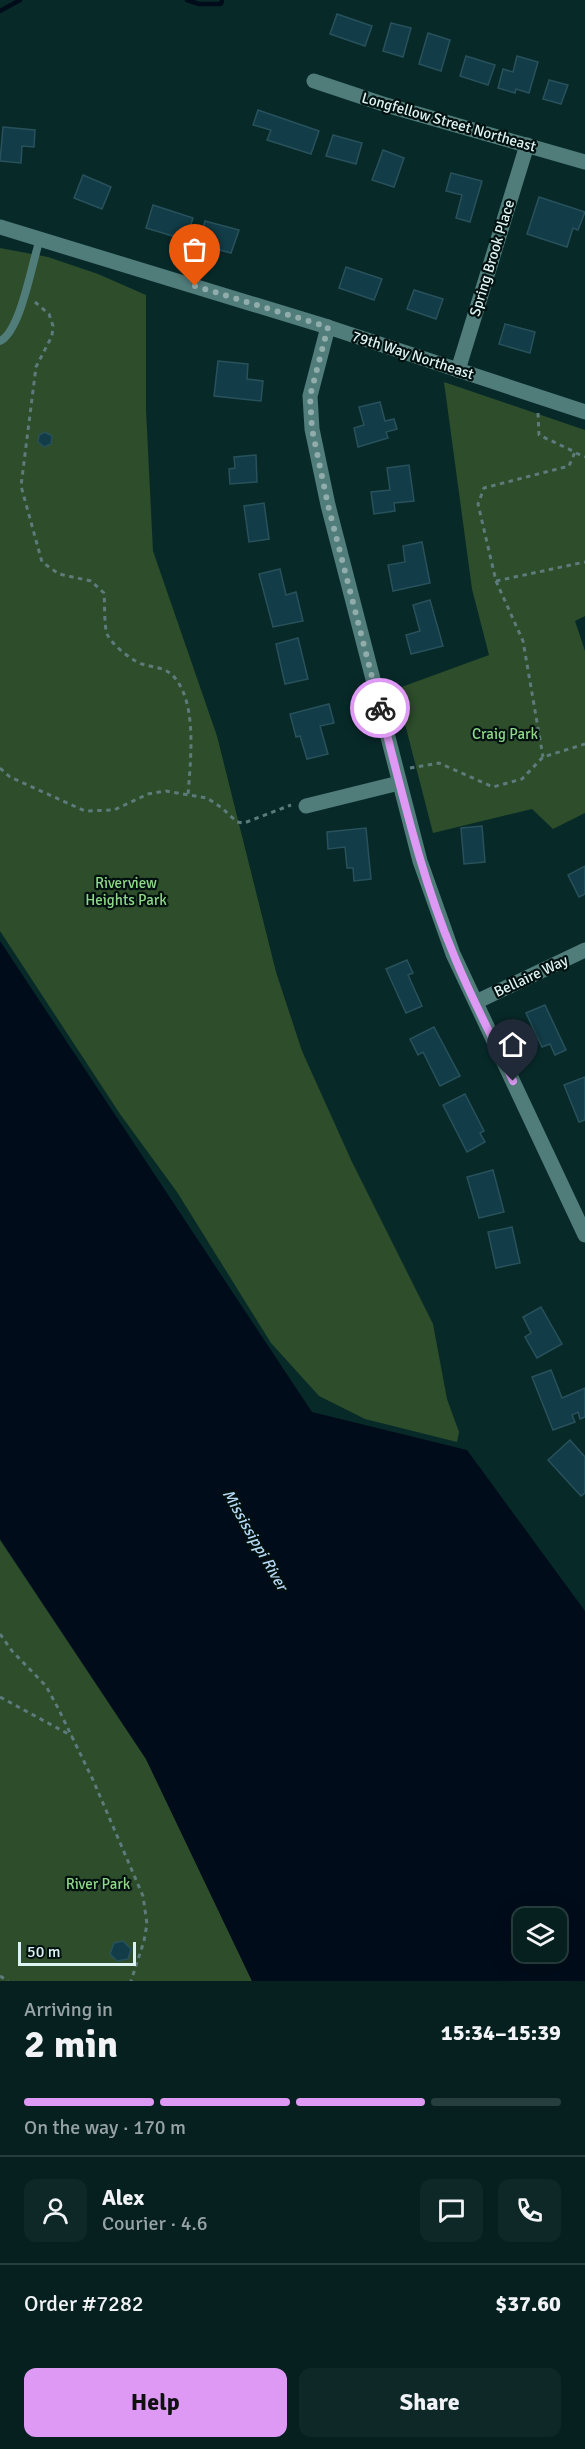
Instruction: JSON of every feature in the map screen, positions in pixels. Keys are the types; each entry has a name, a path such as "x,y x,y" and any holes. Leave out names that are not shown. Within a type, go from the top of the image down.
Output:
{"street":[{"name":"Longfellow Street Northeast","path":"314,81 386,105 585,162"},
{"name":"Spring Brook Place","path":"458,370 527,145"},
{"name":"79th Way Northeast","path":"0,227 328,327 585,412"},
{"path":"328,327 310,396 312,429 328,505 427,882 453,954 585,1234"},
{"path":"306,806 398,777"},
{"name":"Bellaire Way","path":"476,1002 585,950"}],"lane":[{"path":"0,341 16,322 40,238"}],"path":[{"path":"25,293 49,314 53,326 50,344 36,368 21,486 42,562 59,574 91,581 104,593 107,634 116,646 140,663 164,668 176,679 186,702 192,738 188,796"},
{"path":"543,398 537,417 540,435 585,457"},
{"path":"543,757 523,641 496,581 478,504 484,488 569,466 575,452"},
{"path":"496,581 585,562"},
{"path":"398,777 439,763 493,787 522,779 543,757 585,744"},
{"path":"0,768 10,777 85,811 114,810 157,791 207,798 237,822 244,823 266,817 291,805 306,806"},
{"path":"0,1634 12,1651 45,1686 72,1736 143,1896 147,1924 131,1981"},
{"path":"0,1697 72,1736"},
{"path":"0,1976 9,1981"}],"green space":[{"name":"Riverview Heights Park","path":"0,248 48,257 98,274 146,295 146,410 153,551 217,736 276,972 302,1051 352,1162 433,1324 447,1399 459,1432 457,1442 365,1419 319,1396 271,1343 177,1192 120,1114 0,931"},
{"name":"Craig Park","path":"444,382 585,430 585,616 575,621 585,651 585,813 553,829 532,809 433,833 396,689 489,655 472,589"},
{"name":"River Park","path":"0,1540 146,1759 252,1981 0,1981"}],"water":[{"name":"Mississippi River","path":"0,941 312,1412 467,1450 585,1611 585,1981 252,1981 146,1759 0,1539"}],"building":[{"path":"337,14 372,26 365,46 330,34"},
{"path":"391,23 411,28 403,57 383,51"},
{"path":"428,33 450,40 441,71 419,64"},
{"path":"466,56 495,65 488,85 460,76"},
{"path":"517,56 538,62 529,93 516,89 515,93 498,88 503,69 513,72"},
{"path":"549,80 568,85 561,104 543,99"},
{"path":"258,110 319,131 311,154 267,140 271,130 253,125"},
{"path":"3,127 35,130 34,147 22,146 21,163 0,161"},
{"path":"333,135 362,143 356,164 326,156"},
{"path":"383,150 404,158 394,187 372,180"},
{"path":"451,173 482,181 470,222 456,218 462,195 446,191"},
{"path":"83,175 111,187 102,209 74,198"},
{"path":"539,197 585,212 578,230 573,228 567,247 527,234"},
{"path":"153,205 193,218 186,240 146,228"},
{"path":"205,221 239,230 231,253 198,244"},
{"path":"346,267 382,279 374,300 339,288"},
{"path":"414,290 443,299 436,319 407,309"},
{"path":"505,324 535,332 530,353 499,344"},
{"path":"218,361 248,364 247,379 263,381 261,401 214,396"},
{"path":"380,402 385,421 394,419 397,429 386,432 388,438 358,447 354,428 364,425 359,407"},
{"path":"45,432 52,436 51,444 44,447 38,442 39,435"},
{"path":"256,455 257,482 230,484 229,469 235,468 234,457"},
{"path":"409,465 414,501 394,503 395,511 374,514 371,492 390,490 387,468"},
{"path":"264,503 269,539 249,542 244,506"},
{"path":"422,542 430,583 393,591 388,565 405,562 403,546"},
{"path":"280,569 286,595 296,592 303,621 273,627 259,574"},
{"path":"430,600 443,646 411,654 406,635 420,631 413,605"},
{"path":"298,638 308,679 285,684 276,644"},
{"path":"329,704 334,723 320,726 328,754 307,759 300,736 296,737 290,714"},
{"path":"482,826 485,862 464,864 461,828"},
{"path":"366,828 371,879 354,881 353,868 347,868 345,847 328,849 327,832"},
{"path":"585,866 585,894 579,897 568,875"},
{"path":"407,960 413,973 408,975 422,1006 406,1013 386,969"},
{"path":"545,1005 566,1050 555,1055 550,1044 542,1047 526,1013"},
{"path":"434,1027 460,1076 440,1086 423,1052 418,1055 410,1039"},
{"path":"585,1077 585,1120 579,1122 564,1085"},
{"path":"465,1094 484,1131 480,1133 485,1142 467,1152 443,1105"},
{"path":"493,1170 504,1212 479,1218 467,1177"},
{"path":"512,1227 520,1263 496,1268 488,1232"},
{"path":"541,1307 562,1344 537,1358 525,1337 531,1333 523,1317"},
{"path":"551,1370 562,1398 585,1388 585,1417 580,1419 578,1412 572,1415 575,1422 553,1430 532,1377"},
{"path":"570,1440 585,1457 585,1493 581,1496 548,1460"},
{"path":"123,1941 131,1949 128,1959 117,1961 110,1954 114,1943"}],"waterway":[{"path":"0,11 20,0"},
{"path":"187,0 199,4 221,4 222,0"}],"way so far":[{"path":"195,286 328,327 310,396 312,429 328,505 380,708"}],"route":[{"path":"380,708 420,861 453,954 513,1081"}]}
